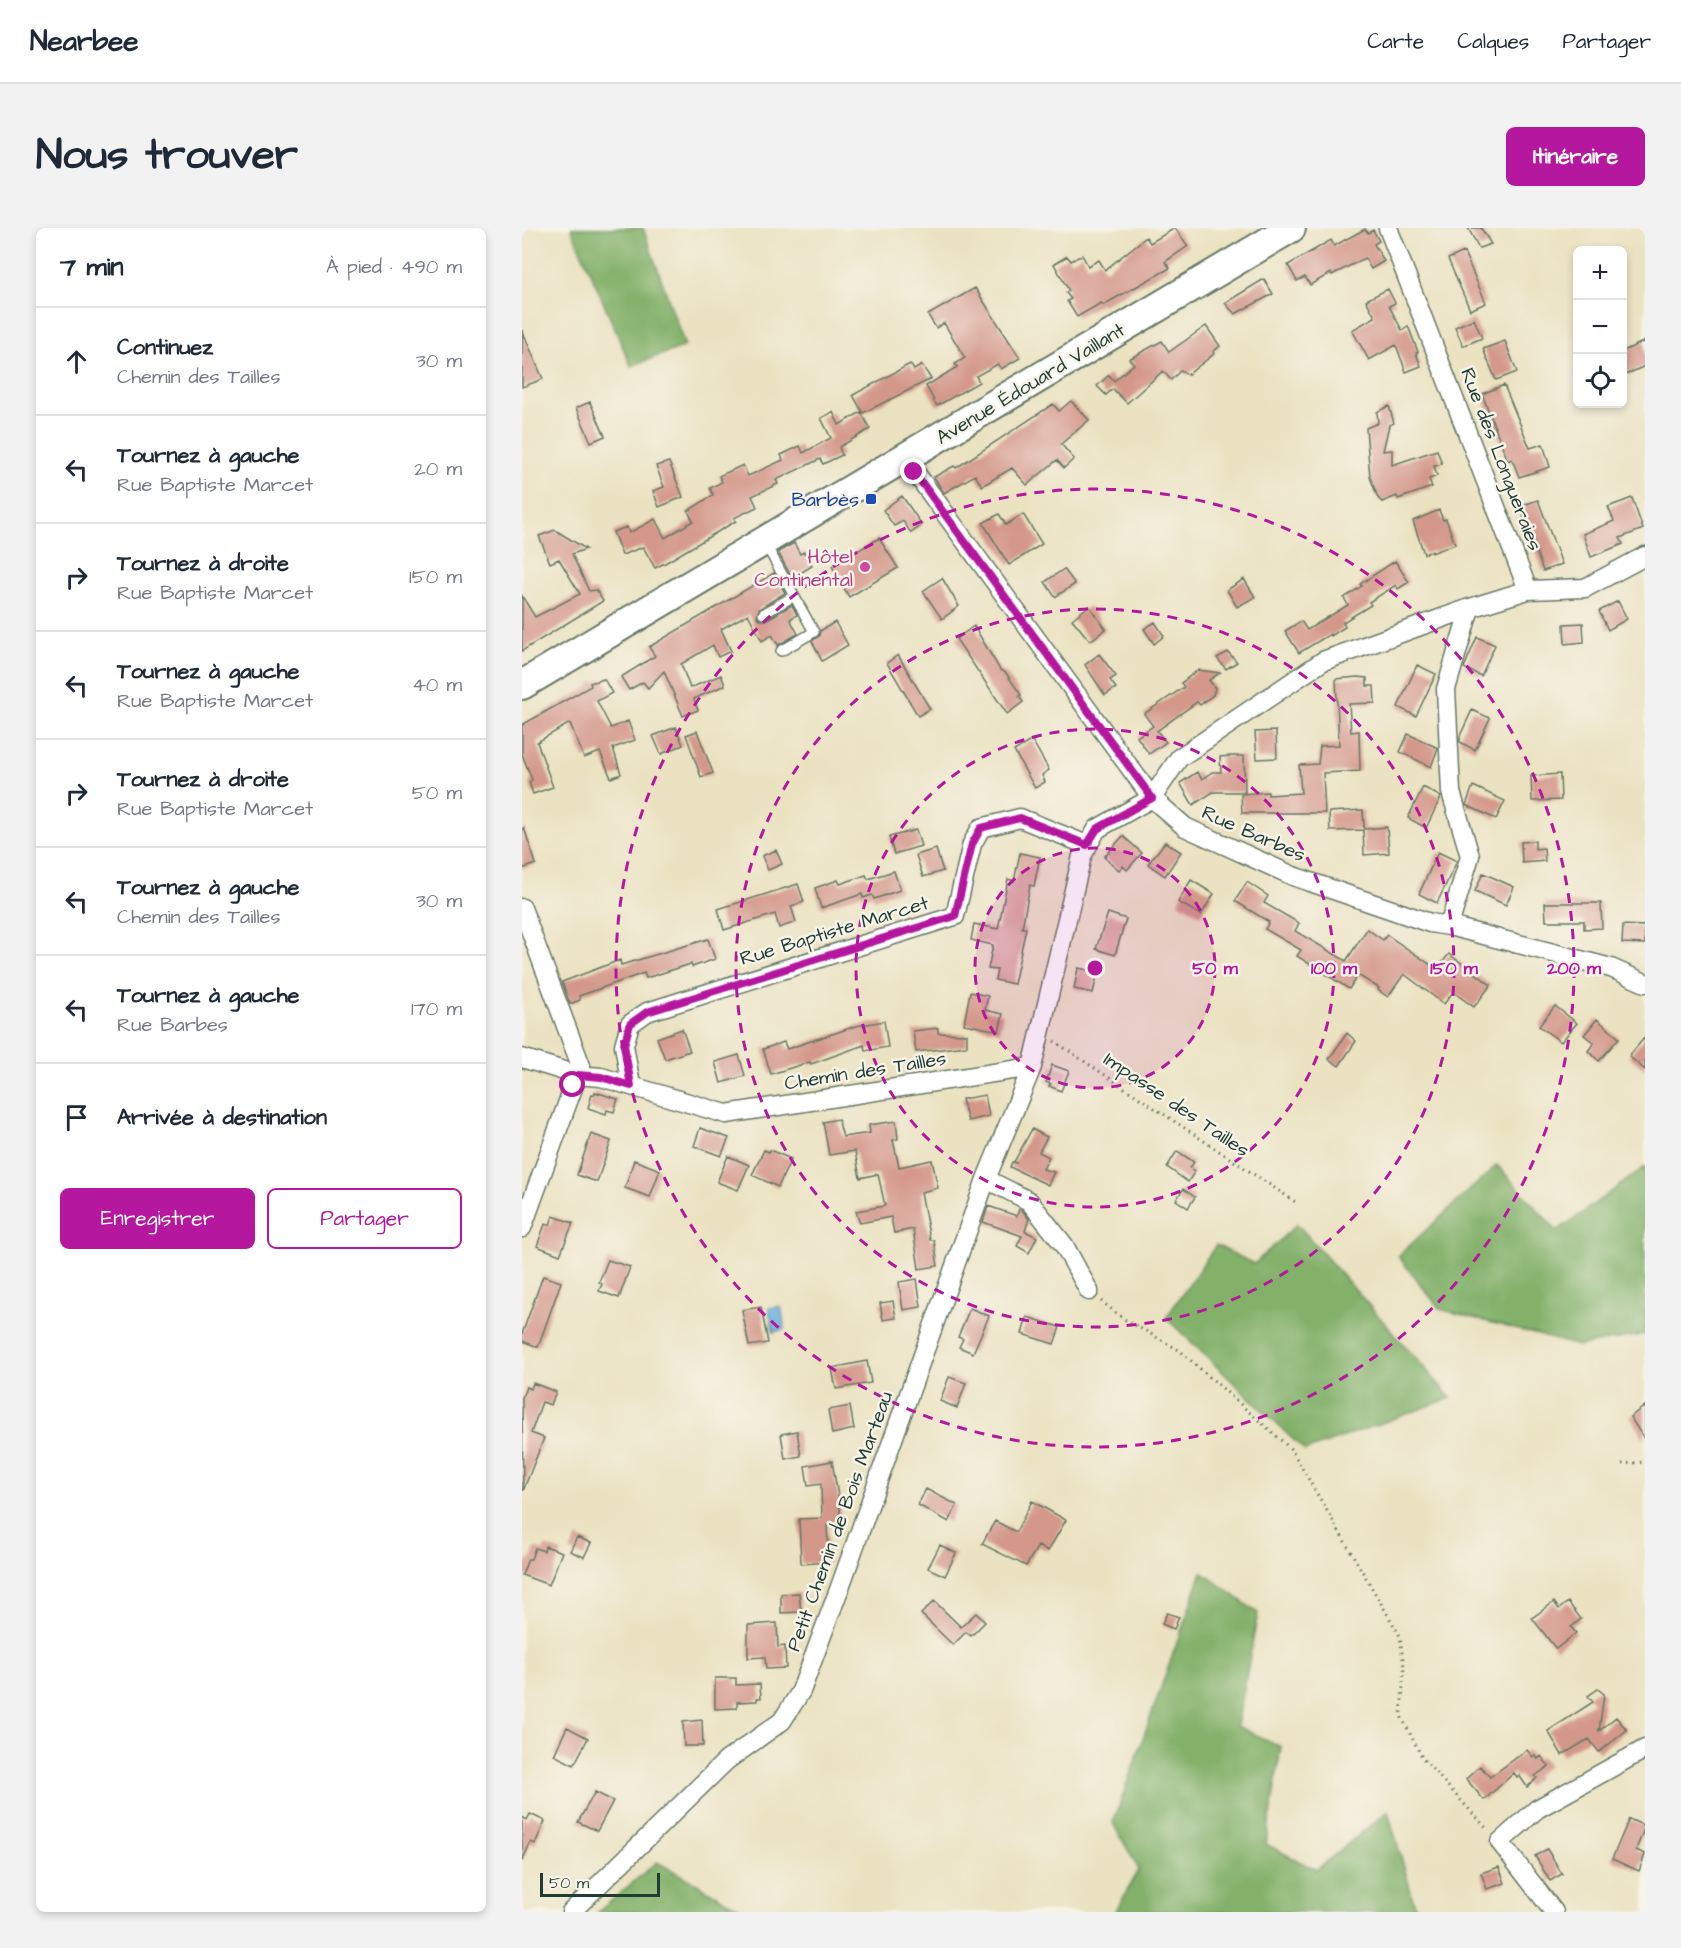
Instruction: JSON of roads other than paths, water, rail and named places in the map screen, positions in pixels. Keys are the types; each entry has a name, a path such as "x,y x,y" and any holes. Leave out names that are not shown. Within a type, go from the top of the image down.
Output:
{"main road":[{"name":"Avenue Édouard Vaillant","path":"522,685 1291,228"}],"street":[{"name":"Rue des Longueraies","path":"1388,228 1528,590"},
{"name":"Rue Barbes","path":"904,458 1152,798 1185,827 1293,876 1430,923 1611,968 1645,983"},
{"path":"1032,1067 1082,856 1087,845 1097,829 1152,798 1179,758 1323,661 1470,608 1528,590 1585,588 1645,556"},
{"path":"1449,926 1470,856 1451,792 1446,689 1470,608"},
{"name":"Rue Baptiste Marcet","path":"631,1086 624,1045 630,1024 647,1012 955,916 972,844 981,828 1020,818 1087,845"},
{"path":"522,908 580,1066 522,1228"},
{"name":"Chemin des Tailles","path":"522,1058 578,1075 601,1077 726,1114 1032,1067"},
{"name":"Petit Chemin de Bois Marteau","path":"571,1912 726,1761 782,1721 801,1691 986,1179 1032,1067"},
{"path":"986,1179 1029,1201 1064,1245 1089,1291"},
{"path":"1554,1912 1500,1842 1537,1809 1645,1749"}],"lane":[{"path":"764,540 814,632 781,651"},
{"path":"763,614 794,596"}],"water":[{"path":"781,1306 785,1329 773,1332 769,1308"}],"place":[{"name":"Barbès","path":"871,499"},
{"name":"Hôtel Continental","path":"865,567"}]}
